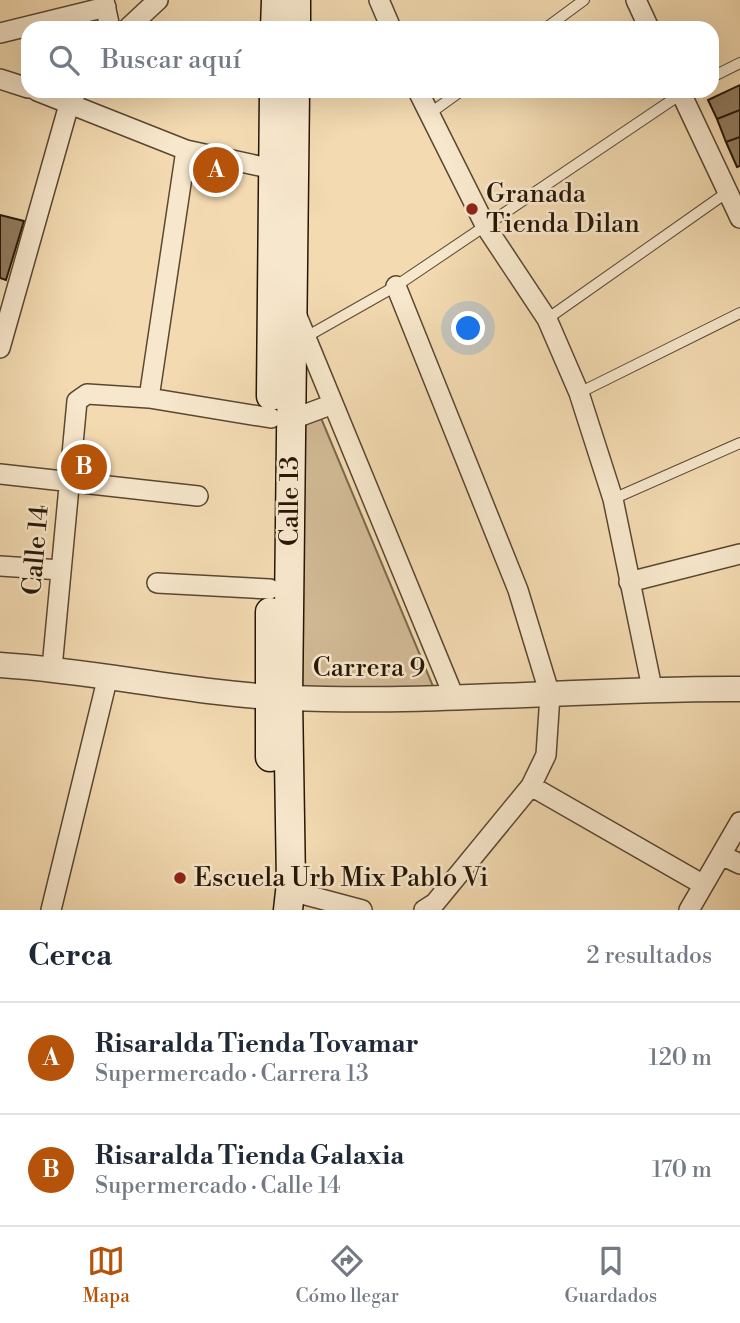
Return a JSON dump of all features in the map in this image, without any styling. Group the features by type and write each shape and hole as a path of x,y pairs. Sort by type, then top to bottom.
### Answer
{"main road":[{"path":"275,21 276,0"},
{"path":"296,0 296,21"},
{"name":"Calle 13","path":"274,98 273,169 281,419 278,697 283,904"},
{"name":"Calle 13","path":"278,697 270,589 291,300 295,98"}],"street":[{"path":"136,21 158,0"},
{"path":"379,0 388,21"},
{"path":"636,0 646,21"},
{"path":"43,21 105,4"},
{"path":"0,33 21,27"},
{"path":"0,79 21,86"},
{"path":"0,348 5,307 72,98"},
{"path":"77,98 186,150 273,169"},
{"path":"421,98 486,226 547,319 579,393 613,499 652,688"},
{"path":"685,98 740,218"},
{"path":"186,150 149,398 281,419 333,404"},
{"path":"396,286 518,590 550,695 546,755 531,786 435,903 424,910"},
{"path":"291,300 454,697"},
{"name":"Calle 14","path":"52,668 77,401 87,394 149,398"},
{"path":"0,474 198,496"},
{"path":"629,582 740,554"},
{"path":"0,566 61,570"},
{"path":"157,583 270,589"},
{"name":"Carrera 9","path":"0,665 52,668 278,697 454,697 550,695 652,688 740,689"},
{"path":"51,910 108,676"},
{"path":"531,786 702,884"},
{"path":"689,910 740,822"},
{"path":"721,855 740,864"},
{"path":"283,904 362,910"}],"lane":[{"path":"556,21 584,0"},
{"path":"719,74 740,63"},
{"path":"429,115 452,98"},
{"path":"306,337 396,286 673,98"},
{"path":"547,319 729,191"},
{"path":"579,393 740,313"},
{"path":"613,499 740,443"}],"shaded area":[{"path":"321,418 435,691 290,690 297,421"}],"building":[{"path":"740,85 740,110 717,119 708,100 719,98 719,95"},
{"path":"740,110 740,137 726,142 717,119"},
{"path":"740,137 740,166 737,167 726,142"},
{"path":"0,215 24,221 6,280 0,278"}],"place":[{"name":"Risaralda Tienda Tovamar","path":"216,170"},
{"name":"Granada Tienda Dilan","path":"472,209"},
{"name":"Risaralda Tienda Galaxia","path":"84,467"},
{"name":"Escuela Urb Mix Pablo Vi","path":"180,878"}]}
